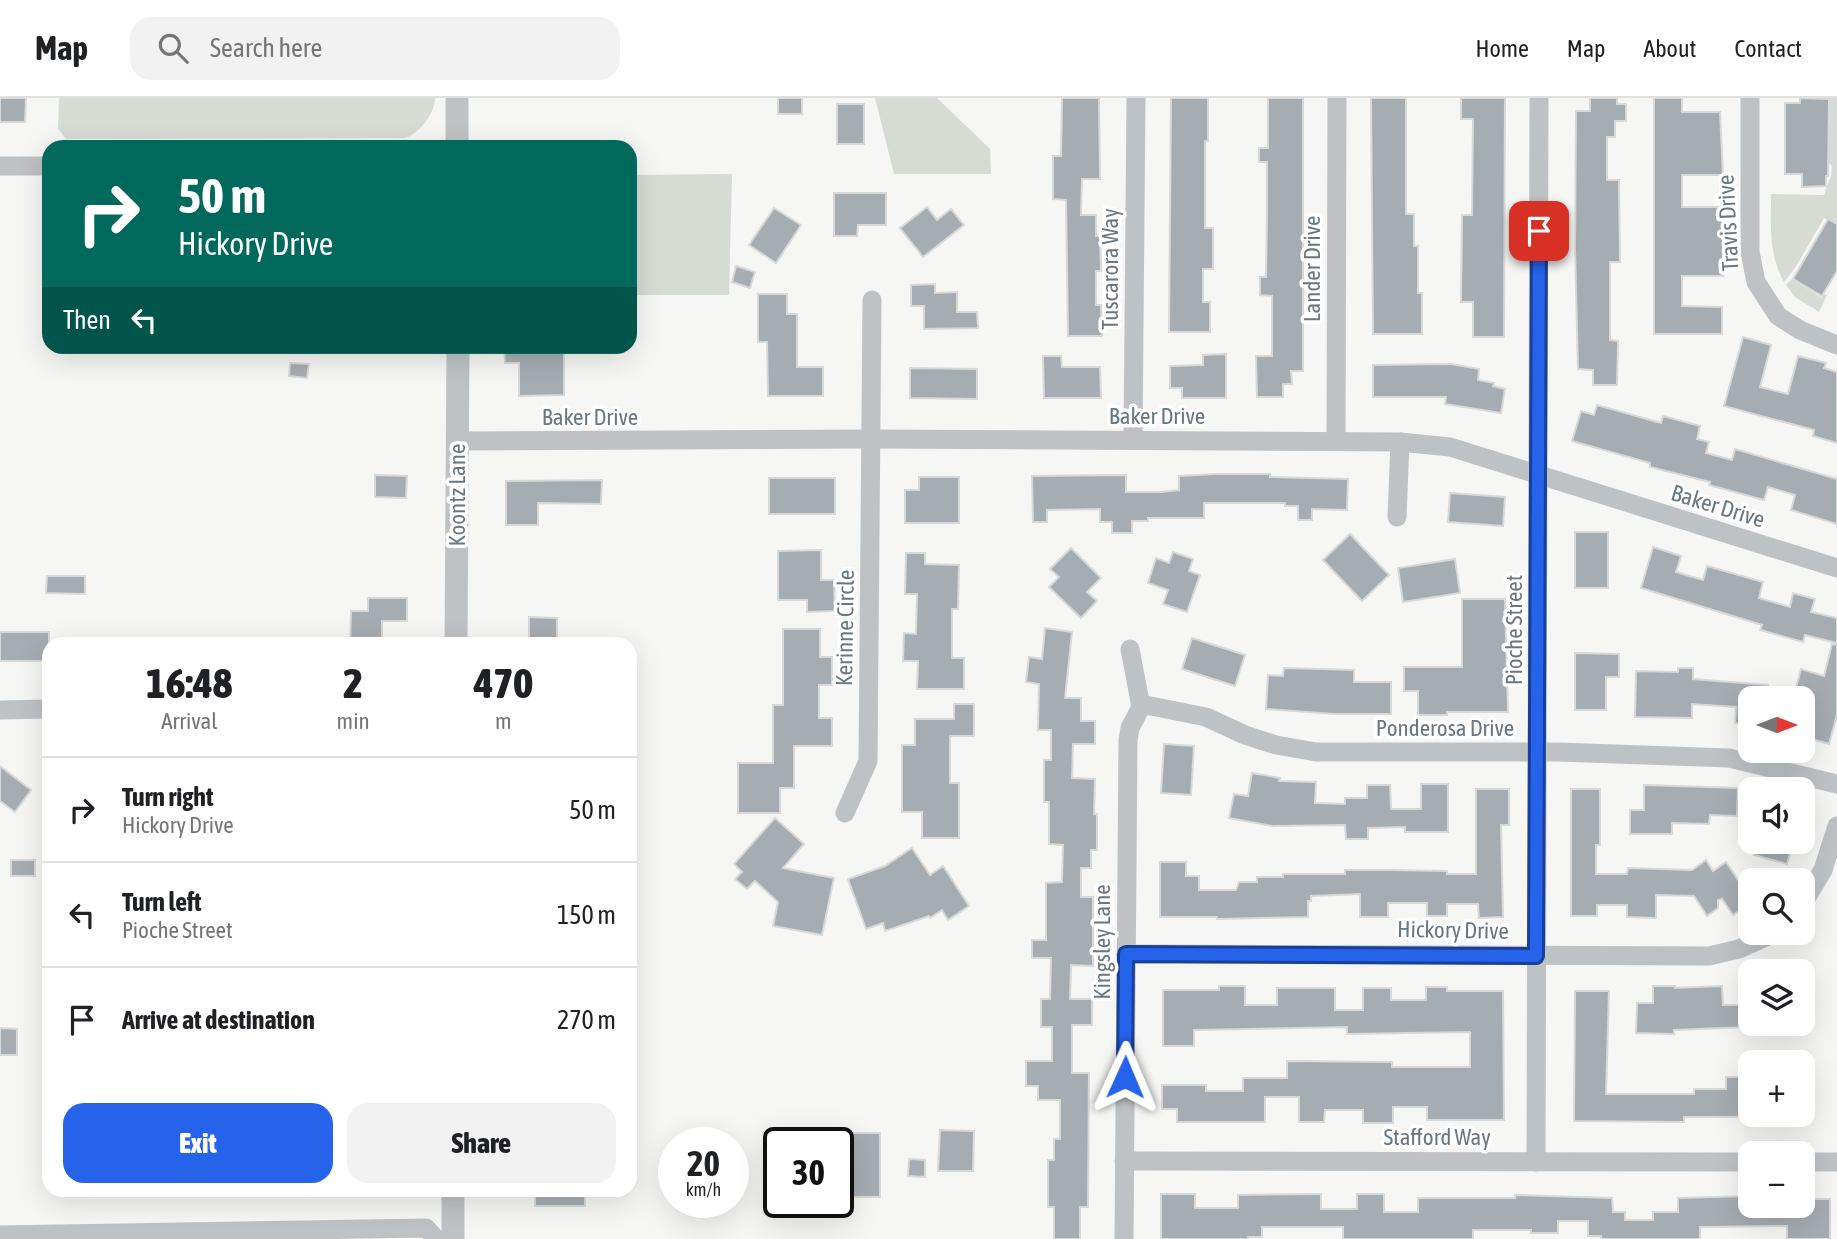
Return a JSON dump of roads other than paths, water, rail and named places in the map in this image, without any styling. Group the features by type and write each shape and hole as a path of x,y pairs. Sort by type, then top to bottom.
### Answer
{"street":[{"path":"457,98 457,140"},
{"name":"Tuscarora Way","path":"1133,440 1136,98"},
{"name":"Lander Drive","path":"1336,440 1337,98"},
{"name":"Pioche Street","path":"1536,1163 1539,98"},
{"name":"Travis Drive","path":"1750,98 1750,252 1756,282 1778,316 1800,330 1837,345"},
{"path":"0,166 42,166"},
{"name":"Kerinne Circle","path":"845,813 868,761 872,300"},
{"name":"Koontz Lane","path":"456,637 458,354"},
{"name":"Baker Drive","path":"458,442 872,439 1400,442 1450,447 1837,568"},
{"path":"1397,517 1400,442"},
{"path":"1130,649 1141,707"},
{"name":"Ponderosa Drive","path":"1141,707 1146,705 1206,717 1245,735 1276,745 1316,752 1668,754 1729,758 1837,784"},
{"name":"Kingsley Lane","path":"1124,1239 1128,740 1130,728 1141,707"},
{"path":"0,710 42,709"},
{"path":"1815,884 1824,870 1837,826"},
{"name":"Hickory Drive","path":"1126,954 1709,956 1746,945"},
{"name":"Stafford Way","path":"1124,1161 1738,1163"},
{"path":"1815,1163 1837,1162"},
{"path":"453,1197 453,1239"},
{"path":"0,1235 426,1228 436,1239"}]}
